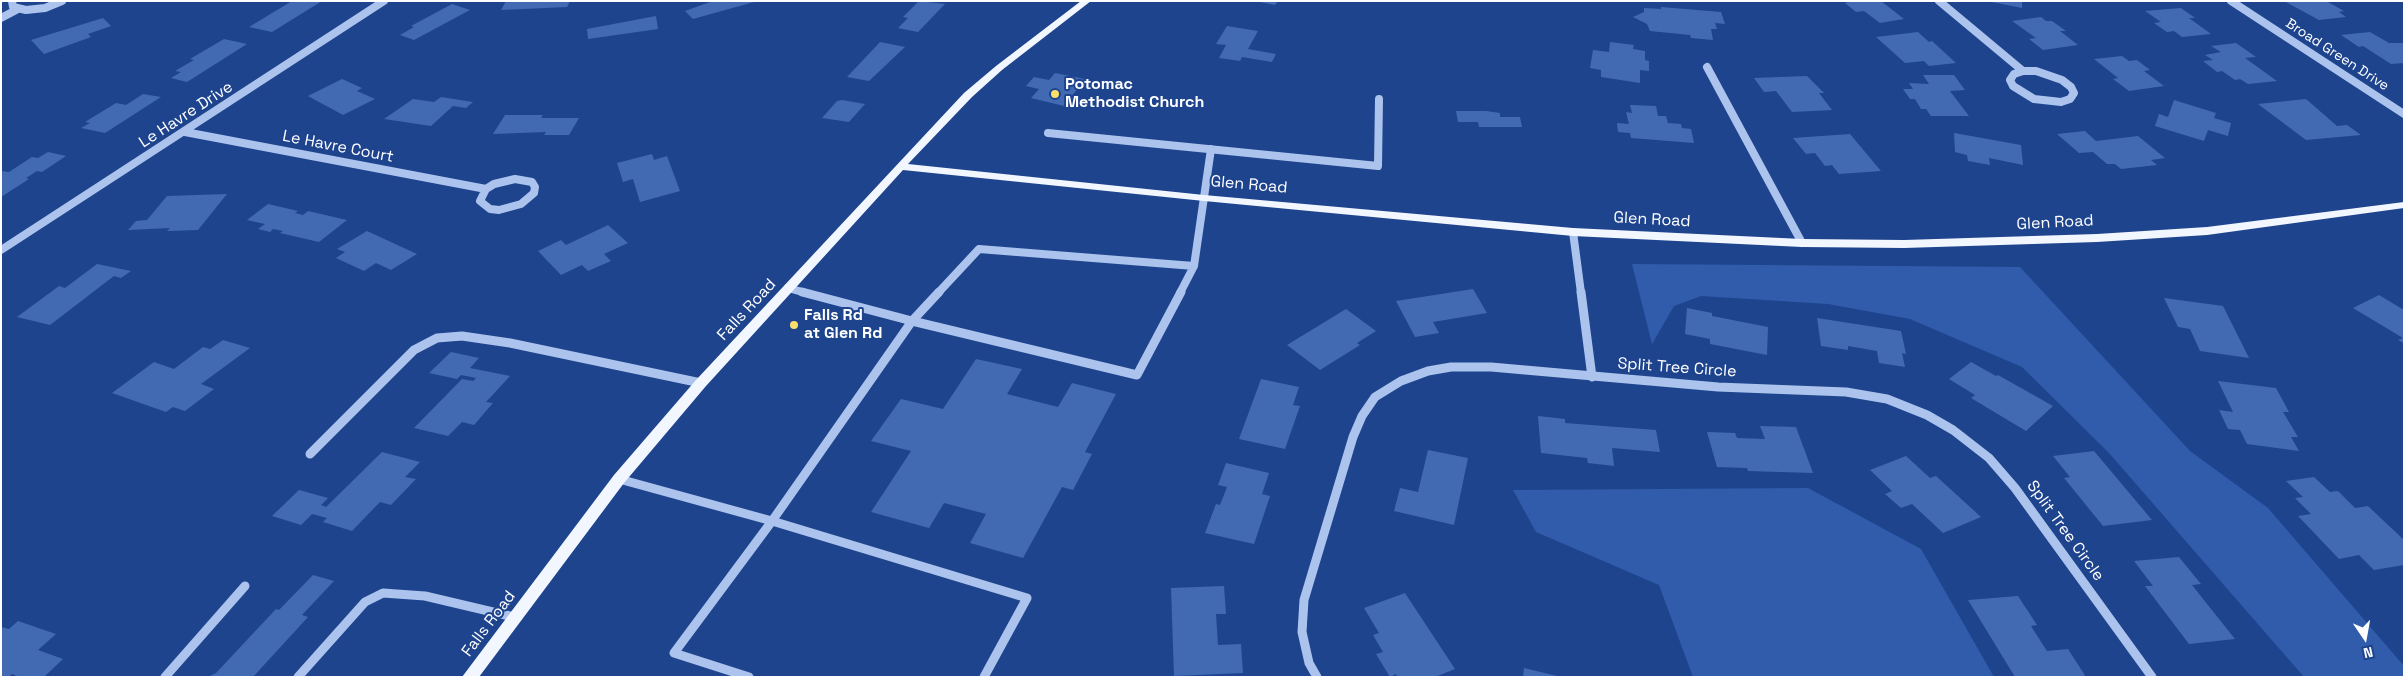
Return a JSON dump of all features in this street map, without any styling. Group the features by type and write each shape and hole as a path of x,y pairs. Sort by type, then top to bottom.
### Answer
{"main road":[{"name":"Falls Road","path":"470,677 619,478 701,383 900,166 968,95 1087,1"},
{"name":"Glen Road","path":"900,166 1204,198 1572,232 1802,243 1933,243 2106,237 2208,231 2404,205"}],"street":[{"path":"12,1 11,4 18,9"},
{"path":"1,18 18,9 45,8 62,1"},
{"name":"Le Havre Drive","path":"1,250 384,1"},
{"path":"1939,1 2023,71 2050,74 2071,87 2074,94 2070,99 2061,102 2048,102 2028,96 2013,86 2010,80 2014,74 2023,71"},
{"name":"Broad Green Drive","path":"2231,1 2404,114"},
{"path":"1707,67 1802,243"},
{"path":"1048,133 1378,166 1379,99"},
{"name":"Le Havre Court","path":"185,132 486,189"},
{"path":"788,288 912,321 1136,375 1194,266 1212,149"},
{"path":"515,179 532,182 535,187 529,199 521,204 499,210 490,209 480,201 481,195 486,189 504,180 515,179"},
{"path":"1572,232 1592,378"},
{"path":"749,677 674,653 772,521 912,321 979,249 1194,266"},
{"path":"310,454 414,350 437,338 462,336 510,343 701,383"},
{"name":"Split Tree Circle","path":"1317,677 1309,663 1302,632 1304,600 1353,437 1362,416 1375,397 1400,381 1428,371 1452,367 1490,367 1592,378 1718,387 1846,392 1887,399 1928,414 1953,430 1989,458 2015,488 2152,677"},
{"path":"619,478 772,521 1027,598 984,677"},
{"path":"165,677 245,586"},
{"path":"298,677 365,602 382,593 425,596 514,617"}],"shaded area":[{"path":"1632,264 2020,267 2190,451 2268,508 2404,666 2404,677 2304,677 2109,453 2022,367 1910,319 1828,304 1701,296 1674,306 1652,344"},
{"path":"1808,488 1921,549 1994,677 1693,677 1659,585 1536,532 1513,490"}],"building":[{"path":"292,1 322,1 272,32 249,27"},
{"path":"506,1 570,1 567,7 501,10"},
{"path":"713,1 754,2 693,19 685,11"},
{"path":"919,1 945,4 918,32 898,28 908,18 903,17"},
{"path":"1255,1 1278,1 1275,5"},
{"path":"1851,1 1881,1 1904,19 1880,23 1864,11 1856,12 1845,3"},
{"path":"2022,1 2022,8 1992,2"},
{"path":"2284,1 2328,2 2344,11 2339,12 2346,17 2319,20"},
{"path":"452,4 470,10 414,40 400,35 414,27 411,26"},
{"path":"1661,7 1721,12 1725,24 1715,23 1717,29 1711,29 1713,40 1691,38 1690,35 1650,31 1647,24 1633,17 1644,12 1644,8 1661,9"},
{"path":"2181,8 2195,18 2189,18 2211,34 2182,37 2174,31 2167,32 2154,23 2161,22 2145,11"},
{"path":"656,16 658,29 588,39 587,29"},
{"path":"2041,17 2046,21 2052,21 2066,31 2060,31 2078,45 2043,50 2029,39 2036,38 2012,21"},
{"path":"103,18 111,26 88,34 91,37 44,54 31,40"},
{"path":"1227,26 1258,31 1248,49 1276,54 1272,62 1242,57 1240,61 1219,58 1226,45 1216,44"},
{"path":"1918,32 1929,42 1932,41 1956,63 1929,66 1924,61 1905,63 1876,37"},
{"path":"2370,32 2389,43 2404,43 2404,63 2391,64 2363,46 2359,47 2341,35"},
{"path":"224,39 247,44 187,82 171,78 181,72 175,71 194,60 190,59"},
{"path":"880,42 905,47 869,81 847,77"},
{"path":"1610,42 1634,45 1633,49 1645,51 1645,60 1649,61 1649,71 1640,70 1640,83 1601,77 1601,70 1590,68 1593,50 1609,52"},
{"path":"2236,43 2256,57 2245,58 2277,81 2248,84 2240,79 2235,80 2222,71 2217,72 2203,61 2213,60 2205,55 2221,52 2211,46"},
{"path":"2122,56 2129,61 2137,60 2150,70 2144,71 2164,86 2129,91 2113,79 2118,78 2094,59"},
{"name":"Potomac Methodist Church","path":"1055,73 1085,79 1064,106 1031,98 1039,89 1026,86 1034,77 1049,80"},
{"path":"1923,75 1954,75 1965,90 1950,91 1969,116 1931,116 1926,109 1921,109 1915,99 1910,99 1903,89 1913,89 1909,83 1929,84"},
{"path":"1807,76 1824,93 1819,93 1832,110 1792,112 1776,91 1764,92 1754,78"},
{"path":"342,79 362,88 357,91 375,99 343,115 308,96"},
{"path":"143,94 161,97 105,133 81,128 90,123 85,122 116,103 126,105"},
{"path":"441,97 473,102 466,108 453,106 431,126 384,119 413,99 434,102"},
{"path":"2306,99 2337,126 2347,125 2361,135 2306,140 2258,104"},
{"path":"842,100 865,104 849,122 822,118 837,101"},
{"path":"2174,100 2216,113 2214,118 2231,123 2228,136 2208,130 2204,141 2155,126 2159,114 2168,117"},
{"path":"1630,105 1656,106 1658,116 1666,116 1668,123 1681,124 1682,128 1691,129 1694,143 1631,138 1630,133 1618,132 1617,123 1629,124 1626,112 1632,113"},
{"path":"1456,111 1486,111 1500,113 1500,117 1520,117 1522,127 1479,127 1478,122 1458,122"},
{"path":"505,115 543,115 541,118 579,118 569,135 544,135 546,132 493,134"},
{"path":"2085,131 2096,141 2138,136 2165,158 2151,160 2157,165 2121,169 2115,164 2107,164 2093,152 2079,153 2057,134"},
{"path":"1954,133 2021,145 2023,165 1989,158 1990,165 1968,161 1967,155 1955,152"},
{"path":"1850,134 1881,171 1839,174 1832,165 1825,166 1815,153 1806,154 1793,138"},
{"path":"48,152 66,156 42,172 37,171 26,178 29,179 1,197 1,171 9,172 32,157 38,158"},
{"path":"652,154 654,160 667,156 680,191 640,202 633,179 623,182 617,163"},
{"path":"227,194 198,230 167,231 170,228 128,230 136,221 147,220 167,196"},
{"path":"268,204 298,211 295,213 303,215 308,211 347,220 319,242 280,233 283,231 273,229 270,232 258,229 265,224 247,220"},
{"path":"608,225 628,243 604,254 611,261 588,271 582,265 561,275 538,251 561,240 566,245"},
{"path":"367,231 417,254 391,270 376,263 364,271 336,258 345,252 337,249"},
{"path":"97,264 131,271 121,278 114,276 50,325 17,317 59,286 65,288"},
{"path":"1473,289 1487,313 1433,322 1439,333 1415,337 1396,301"},
{"path":"2379,295 2404,310 2404,343 2398,340 2403,338 2353,308"},
{"path":"2164,298 2223,306 2249,358 2200,351 2190,329 2178,327"},
{"path":"1687,308 1712,313 1712,316 1768,327 1767,355 1710,344 1710,339 1685,334"},
{"path":"1346,309 1376,331 1357,343 1360,345 1320,370 1287,345"},
{"path":"1817,318 1901,331 1906,354 1902,353 1905,367 1879,363 1877,351 1848,346 1848,350 1821,346"},
{"path":"223,340 250,348 201,384 214,389 185,411 173,407 166,412 112,393 154,362 174,369 203,347 210,349"},
{"path":"451,352 479,358 470,368 510,376 486,402 493,403 474,425 462,422 448,436 414,428 462,379 473,381 476,378 461,375 457,379 429,373"},
{"path":"976,359 1022,369 1007,394 1058,407 1072,383 1116,394 1085,452 1092,454 1073,490 1062,487 1023,558 970,543 986,514 944,503 929,528 871,512 911,451 871,441 901,399 943,409"},
{"path":"1971,362 2053,406 2026,431 1971,398 1975,395 1949,379"},
{"path":"1261,379 1299,387 1293,405 1300,406 1285,449 1239,439"},
{"path":"2218,381 2276,388 2289,412 2283,412 2298,437 2291,437 2299,451 2247,444 2240,430 2228,429 2219,410 2233,412"},
{"path":"1538,416 1565,419 1565,423 1656,430 1660,452 1612,448 1614,466 1588,463 1587,458 1541,453"},
{"path":"1760,426 1796,427 1813,473 1748,471 1747,468 1717,467 1707,432 1735,433 1737,438 1765,439"},
{"path":"1428,450 1468,458 1454,525 1394,511 1400,488 1418,492"},
{"path":"2094,451 2152,520 2103,526 2064,478 2070,477 2053,456"},
{"path":"382,452 420,462 405,477 416,479 391,505 380,502 352,531 323,522 327,518 312,514 301,525 272,516 299,490 328,498 321,505 326,507"},
{"path":"1906,456 1930,478 1936,476 1981,517 1943,533 1912,504 1901,508 1885,494 1892,491 1870,470"},
{"path":"1226,463 1269,473 1262,494 1270,496 1254,544 1205,533 1216,504 1220,505 1227,487 1218,485"},
{"path":"2314,477 2330,492 2338,491 2355,508 2368,506 2404,540 2404,565 2374,570 2359,555 2339,559 2298,516 2311,514 2295,498 2303,497 2286,481"},
{"path":"2179,557 2201,584 2192,585 2235,639 2189,644 2145,586 2153,586 2134,561"},
{"path":"313,575 334,581 302,615 308,617 253,677 208,677 216,673 276,609 279,610"},
{"path":"1224,586 1226,614 1216,614 1218,645 1241,644 1243,673 1174,676 1171,588"},
{"path":"1405,593 1455,669 1435,677 1397,677 1396,674 1390,677 1376,654 1383,652 1373,635 1379,633 1364,608"},
{"path":"2018,596 2037,625 2031,626 2047,651 2068,649 2086,677 2015,677 1968,600"},
{"path":"18,621 56,634 38,650 63,659 44,677 19,677 12,674 9,677 1,677 1,627 9,629"},
{"path":"1524,668 1557,676 1557,677 1523,677"}],"place":[{"name":"Potomac Methodist Church","path":"1055,94"},
{"name":"Falls Rd at Glen Rd","path":"794,325"}]}
